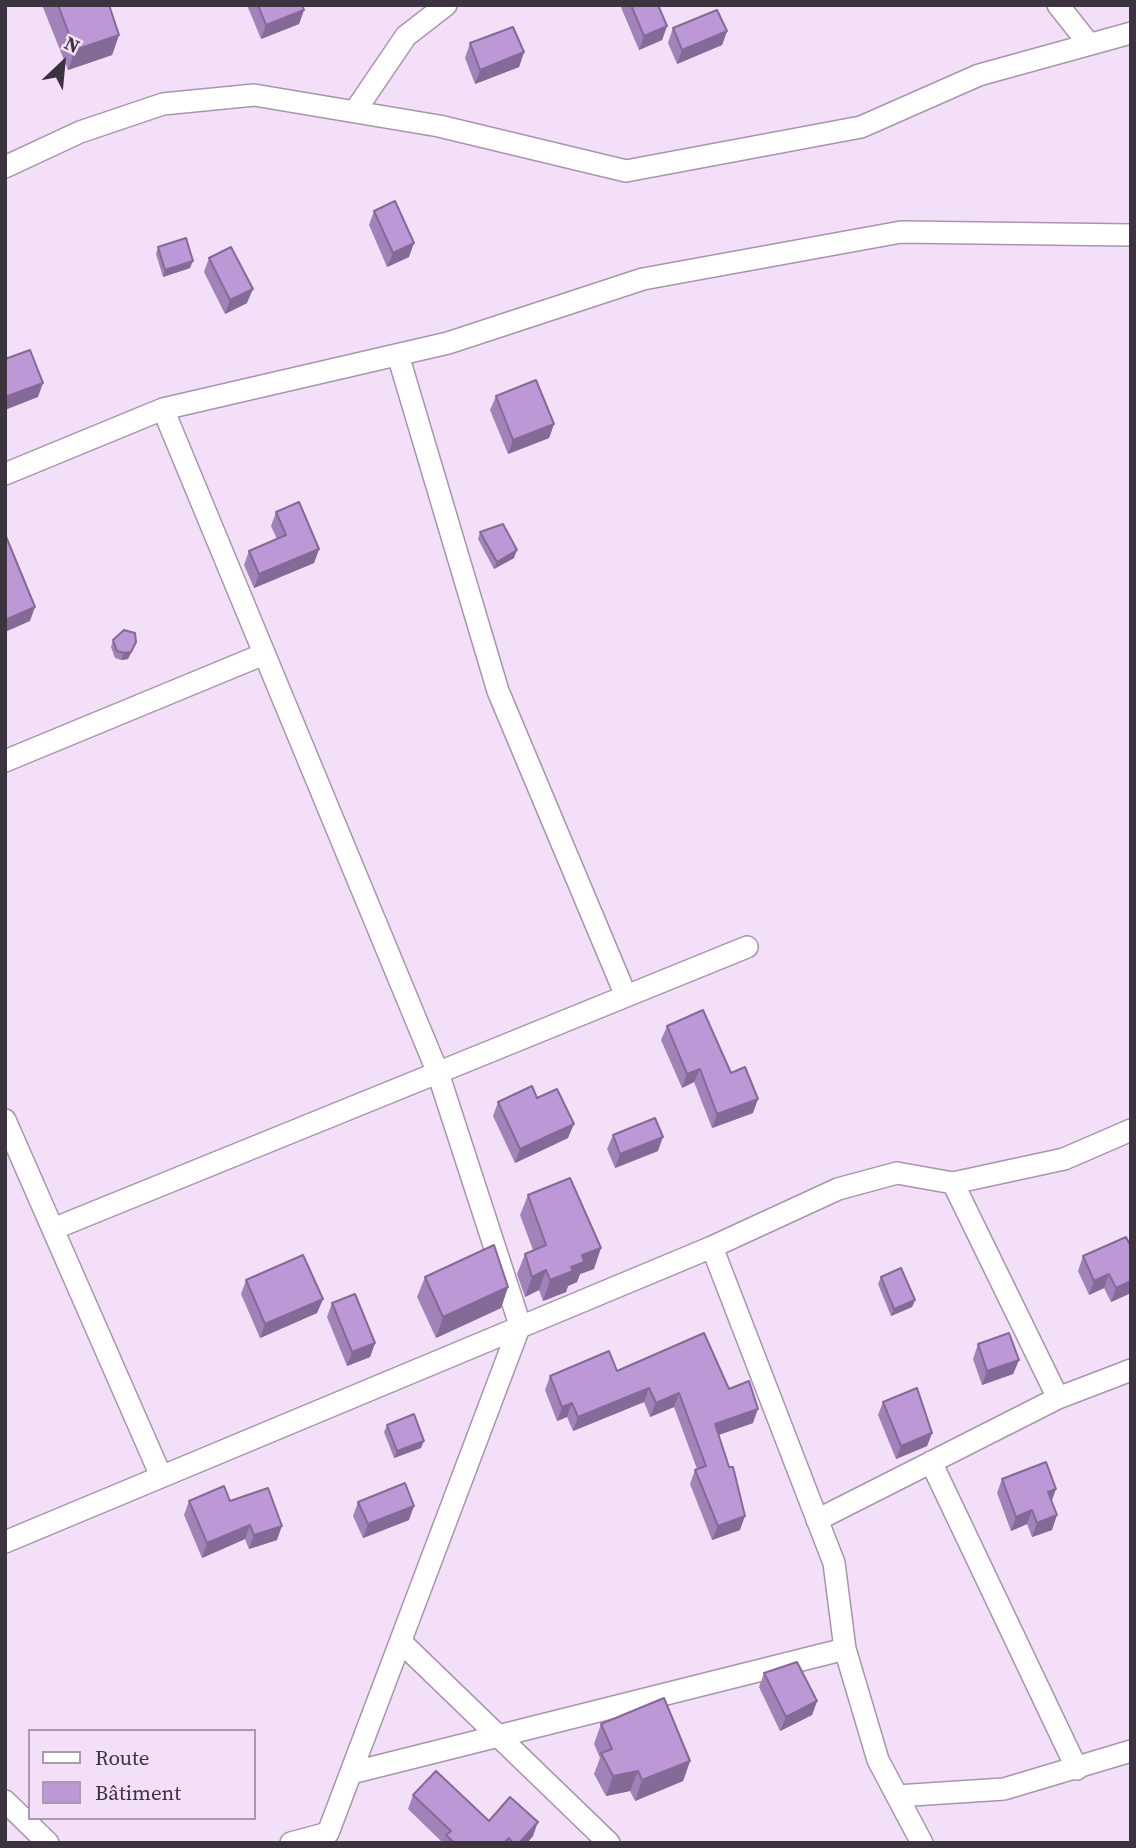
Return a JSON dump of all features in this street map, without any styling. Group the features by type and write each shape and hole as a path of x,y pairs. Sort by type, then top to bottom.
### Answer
{"street":[{"path":"355,111 406,36 446,5"},
{"path":"1058,5 1090,44"},
{"path":"5,167 80,132 163,104 254,94 439,126 626,171 861,127 979,75 1131,33"},
{"path":"5,474 163,409 448,343 643,279 901,232 1131,235"},
{"path":"398,355 498,691 626,996"},
{"path":"163,409 438,1073 520,1325 351,1773 333,1838 291,1843"},
{"path":"5,761 264,654"},
{"path":"53,1229 747,947"},
{"path":"5,1120 161,1476"},
{"path":"5,1542 712,1247 838,1189 897,1172 953,1182 1063,1159 1131,1130"},
{"path":"953,1182 1058,1398"},
{"path":"712,1247 834,1563 845,1648 878,1760 922,1843"},
{"path":"817,1520 1058,1398 1131,1370"},
{"path":"931,1462 1077,1769"},
{"path":"401,1642 609,1843"},
{"path":"351,1773 845,1648"},
{"path":"897,1796 1004,1789 1131,1751"},
{"path":"5,1801 48,1843"}],"building":[{"path":"58,5 109,5 119,35 75,50"},
{"path":"258,5 302,5 304,10 266,25"},
{"path":"631,5 658,5 667,26 644,36"},
{"path":"717,10 727,31 682,50 673,28"},
{"path":"513,27 524,52 480,70 470,43"},
{"path":"395,201 414,243 393,253 374,211"},
{"path":"186,238 193,261 165,270 158,247"},
{"path":"231,247 253,289 230,300 209,258"},
{"path":"30,350 43,383 5,397 5,359"},
{"path":"536,380 554,424 513,440 496,396"},
{"path":"299,502 319,549 259,574 249,551 286,535 276,512"},
{"path":"503,524 517,550 497,562 480,532"},
{"path":"5,534 35,607 5,620"},
{"path":"124,630 135,633 136,642 131,652 117,651 113,640"},
{"path":"703,1010 731,1073 745,1067 758,1099 717,1114 700,1069 687,1074 667,1026"},
{"path":"532,1086 537,1098 557,1089 574,1124 520,1149 498,1102"},
{"path":"655,1118 663,1137 620,1154 613,1135"},
{"path":"570,1178 601,1248 582,1255 584,1262 571,1267 573,1271 550,1280 546,1270 532,1277 525,1254 546,1245 528,1195"},
{"path":"1126,1237 1131,1247 1131,1281 1116,1288 1109,1274 1094,1281 1083,1256"},
{"path":"494,1245 508,1287 443,1317 425,1277"},
{"path":"303,1255 323,1299 265,1324 246,1280"},
{"path":"901,1268 915,1300 894,1309 881,1277"},
{"path":"355,1294 375,1343 352,1352 332,1303"},
{"path":"704,1333 729,1389 749,1381 758,1409 715,1424 729,1467 733,1467 745,1516 718,1526 695,1470 706,1466 679,1393 656,1403 649,1388 578,1417 572,1403 562,1407 550,1376 609,1351 617,1371"},
{"path":"1009,1333 1019,1360 987,1371 978,1344"},
{"path":"917,1388 932,1433 901,1446 883,1402"},
{"path":"414,1414 424,1441 397,1451 387,1425"},
{"path":"1046,1462 1056,1489 1048,1492 1057,1515 1037,1523 1032,1510 1016,1517 1002,1479"},
{"path":"405,1483 414,1506 368,1524 358,1502"},
{"path":"224,1486 230,1501 268,1488 282,1526 254,1535 250,1525 207,1543 189,1501"},
{"path":"797,1662 817,1701 786,1717 764,1673"},
{"path":"664,1698 690,1761 642,1780 638,1771 613,1776 601,1753 612,1749 601,1724"},
{"path":"436,1771 489,1821 510,1797 538,1822 519,1843 513,1843 509,1838 504,1843 454,1843 446,1835 451,1831 413,1795"}]}
